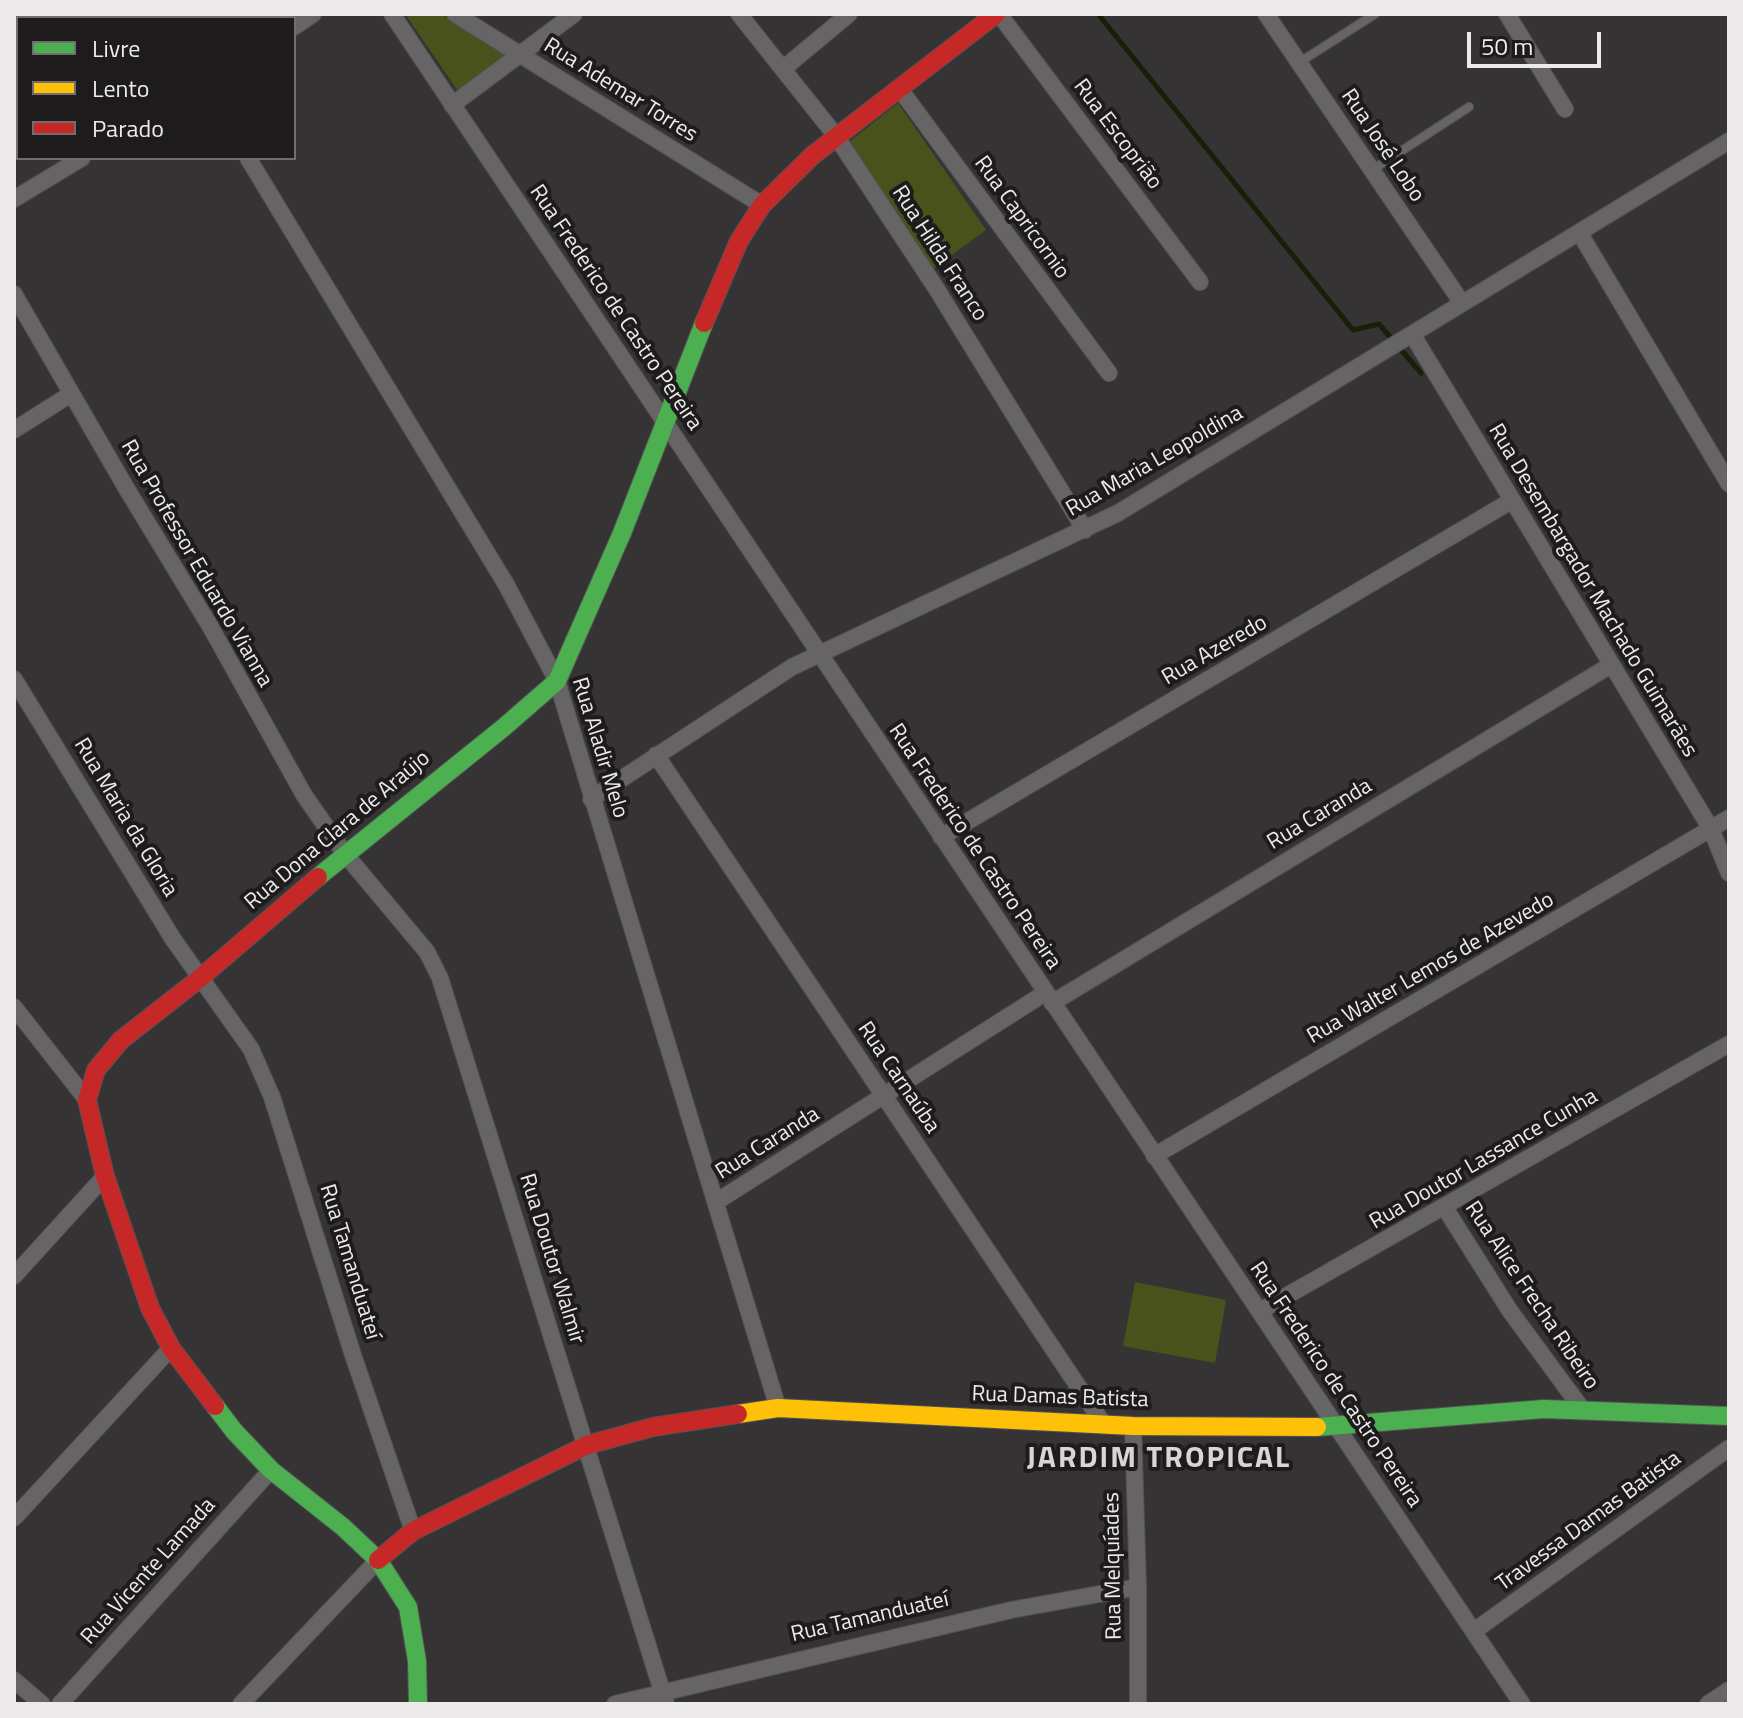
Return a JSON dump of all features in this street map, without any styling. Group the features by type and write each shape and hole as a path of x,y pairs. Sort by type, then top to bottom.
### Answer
{"main road":[{"name":"Rua Dona Clara de Araújo","path":"87,1100 96,1070 121,1040 199,979 345,854 557,681 622,533 721,280 739,241 762,205 836,136 998,14"},
{"path":"87,1100 105,1176 124,1237 145,1294 171,1348 234,1431 271,1470 343,1527 378,1560 408,1607 417,1661 418,1704"},
{"name":"Rua Damas Batista","path":"413,1531 587,1445 653,1427 778,1408 1133,1426 1335,1427 1544,1409 1727,1420"},
{"path":"378,1560 413,1531"}],"street":[{"path":"296,26 313,14"},
{"name":"Rua Frederico de Castro Pereira","path":"392,14 1522,1704"},
{"name":"Rua Ademar Torres","path":"455,14 762,205"},
{"path":"452,105 574,14"},
{"name":"Rua Hilda Franco","path":"739,14 836,136 936,288 1085,530"},
{"path":"784,68 849,14"},
{"name":"Rua Escoprião","path":"998,14 1200,282"},
{"name":"Rua José Lobo","path":"1266,14 1462,303"},
{"path":"1507,14 1565,109"},
{"name":"Rua Capricornio","path":"899,88 1109,373"},
{"name":"Rua Maria Leopoldina","path":"591,799 792,667 1085,530 1729,141"},
{"path":"14,199 79,160"},
{"name":"Rua Aladir Melo","path":"249,160 507,586 557,681 778,1408"},
{"path":"1579,232 1729,484"},
{"name":"Rua Professor Eduardo Vianna","path":"14,294 210,626 304,795 345,854"},
{"name":"Rua Desembargador Machado Guimarães","path":"1409,336 1711,829 1729,873"},
{"path":"14,430 71,394"},
{"name":"Rua Azeredo","path":"941,837 1511,501"},
{"name":"Rua Caranda","path":"716,1202 884,1096 1611,665"},
{"name":"Rua Maria da Gloria","path":"14,679 199,979"},
{"name":"Rua Carnaúba","path":"656,755 1104,1425"},
{"name":"Rua Walter Lemos de Azevedo","path":"1154,1156 1729,818"},
{"name":"Rua Doutor Walmir","path":"345,854 415,936 440,978 664,1698"},
{"name":"Rua Tamanduateí","path":"199,979 251,1049 272,1097 353,1355 413,1531"},
{"path":"14,1007 87,1100"},
{"name":"Rua Doutor Lassance Cunha","path":"1260,1311 1729,1044"},
{"path":"14,1276 105,1176"},
{"name":"Rua Alice Frecha Ribeiro","path":"1445,1208 1510,1311 1582,1409"},
{"path":"14,1518 171,1348"},
{"name":"Rua Melquíades","path":"1133,1426 1138,1704"},
{"name":"Travessa Damas Batista","path":"1474,1631 1729,1448"},
{"name":"Rua Vicente Lamada","path":"60,1704 271,1470"},
{"path":"241,1704 378,1560"},
{"name":"Rua Tamanduateí","path":"615,1704 664,1698 996,1613 1138,1587"},
{"path":"14,1680 42,1704"},
{"path":"1708,1704 1729,1690"}],"lane":[{"path":"1299,63 1375,14"},
{"path":"1372,170 1469,107"}],"green space":[{"path":"405,14 441,14 507,55 458,91"},
{"path":"898,103 986,230 931,270 850,141"},
{"path":"1135,1282 1226,1300 1215,1363 1123,1346"}],"waterway":[{"path":"1098,14 1353,330 1379,324 1421,373"}],"traffic: fast":[{"path":"318,877 557,681 622,533 704,323"},
{"path":"215,1406 271,1470 343,1527 378,1560 408,1607 417,1661 418,1704"},
{"path":"1317,1427 1544,1409 1729,1416"}],"traffic: slow":[{"path":"738,1414 778,1408 1133,1426 1317,1427"}],"traffic: jam":[{"path":"704,323 739,241 762,205 813,155 996,14"},
{"path":"215,1406 171,1348 150,1308 105,1176 87,1100 96,1070 121,1040 199,979 318,877"},
{"path":"378,1560 413,1531 587,1445 653,1427 738,1414"}],"district":[{"name":"JARDIM TROPICAL","path":"1159,1460"}]}
